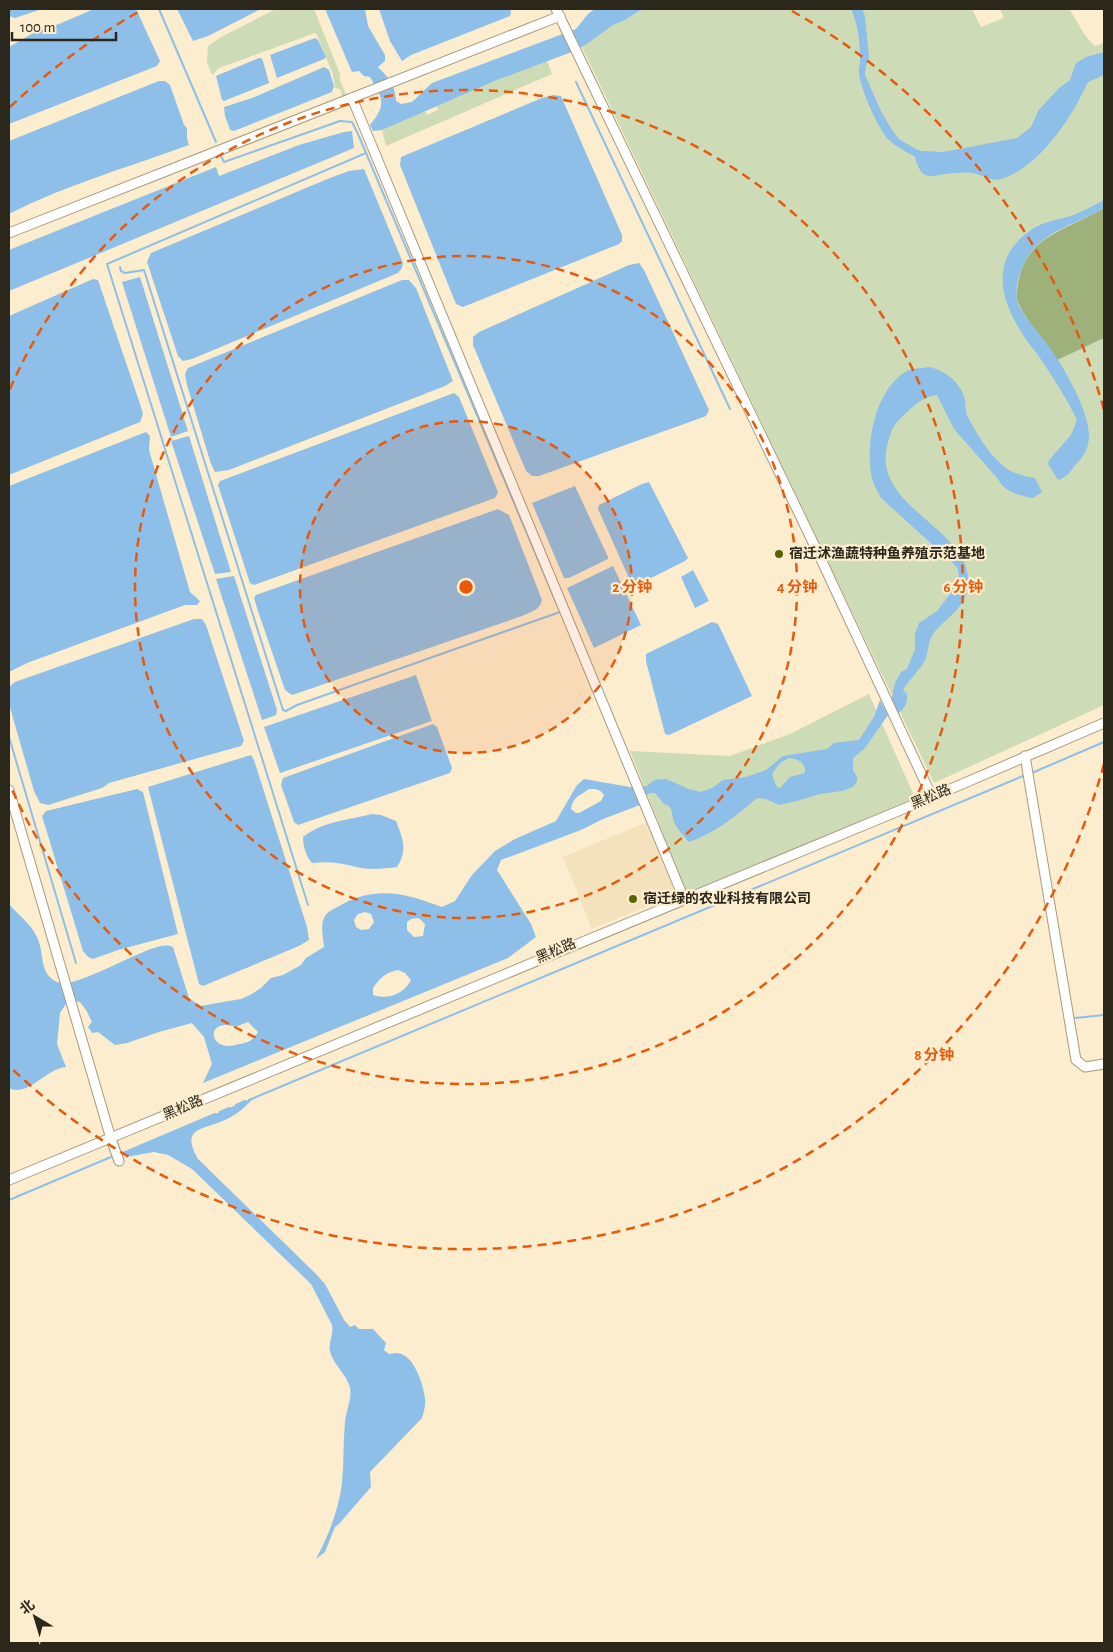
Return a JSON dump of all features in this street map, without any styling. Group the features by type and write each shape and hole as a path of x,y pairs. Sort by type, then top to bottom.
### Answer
{"street":[{"path":"9,232 403,78 558,13 819,554 932,797"},
{"path":"352,98 684,898"},
{"name":"黑松路","path":"9,1180 112,1142 684,898 932,797 1104,723"},
{"path":"1025,756 1076,1060 1086,1067 1104,1064"},
{"path":"9,790 112,1142 120,1161"}],"shaded area":[{"path":"647,822 676,894 592,929 563,857"}],"green space":[{"path":"276,9 314,9 340,74 340,80 347,97 342,97 340,89 335,88 333,75 315,33 219,68 212,75 207,62 208,46 221,37"},
{"path":"651,9 972,9 981,27 1004,18 1000,9 1069,9 1084,34 1095,46 1104,43 1104,208 1063,227 1048,237 1057,359 1104,338 1104,705 934,783 582,47 613,25 639,11"},
{"path":"547,61 552,74 386,146 382,130 425,111 427,115 438,110 437,106"},
{"path":"1104,208 1104,338 1057,360 1026,317 1017,300 1019,279 1024,264 1031,252 1041,242"},
{"path":"869,694 915,798 689,893 685,889 630,751 730,756 790,734"}],"water":[{"path":"9,9 42,9 15,18 9,16"},
{"path":"94,9 136,9 160,61 157,66 9,124 9,47 37,31"},
{"path":"177,9 261,9 208,36 193,41"},
{"path":"325,9 365,9 368,26 385,55 385,61 378,67 391,82 396,101 401,104 412,102 432,83 576,29 588,14 595,9 651,9 639,11 613,25 584,46 569,53 497,80 382,130 373,131 370,125 379,112 381,106 380,96 370,77 364,76 359,71 352,72"},
{"path":"379,9 510,9 511,12 510,16 411,55 402,61 390,41"},
{"path":"851,9 862,9 865,16 869,57 865,75 882,113 899,139 921,151 943,152 1017,138 1031,127 1038,111 1059,88 1070,80 1076,63 1086,57 1104,52 1104,75 1088,82 1064,125 1053,139 1029,164 1015,173 997,180 969,173 929,176 921,171 915,157 889,140 880,128 871,109 860,80 859,39"},
{"path":"315,38 318,40 326,57 277,78 270,55"},
{"path":"259,58 263,61 269,83 224,101 222,100 216,76"},
{"path":"324,67 329,70 334,86 332,92 234,131 230,130 224,107 252,98"},
{"path":"159,81 165,81 170,85 184,125 187,128 189,145 75,185 9,214 9,141"},
{"path":"553,95 561,96 622,235 622,241 619,244 463,307 456,304 400,165 401,157"},
{"path":"352,131 354,148 9,291 9,250 216,167 219,176 299,145"},
{"path":"364,169 403,263 398,273 192,359 183,361 178,356 147,262 151,253 330,178 349,171"},
{"path":"1104,200 1104,208 1053,233 1035,247 1025,261 1017,283 1016,295 1019,305 1067,375 1080,401 1088,425 1089,440 1084,454 1069,473 1058,480 1048,464 1049,460 1071,435 1077,420 1059,387 1024,337 1007,303 1003,277 1005,264 1010,252 1018,241 1031,230 1046,223 1068,217"},
{"path":"639,263 644,270 709,410 706,416 539,476 532,476 526,471 473,345 473,337 479,332 629,265"},
{"path":"140,277 188,431 171,437 122,282"},
{"path":"93,279 98,280 140,404 143,414 140,422 9,475 9,316"},
{"path":"402,280 409,280 416,288 453,381 445,386 229,470 215,472 187,385 185,374 188,368"},
{"path":"930,367 952,378 960,388 965,400 967,415 980,439 992,455 1013,472 1035,478 1042,492 1033,498 1017,494 1004,487 954,429 937,395 926,398 917,404 895,425 887,446 886,467 893,485 906,501 952,544 963,560 968,578 968,588 962,603 931,637 924,662 903,690 907,694 906,703 896,715 889,700 892,697 895,683 901,672 907,669 915,649 915,634 919,623 937,611 951,593 959,575 957,567 881,498 872,476 870,446 872,431 881,402 896,379 907,371"},
{"path":"454,393 459,397 498,492 495,498 254,585 250,583 218,485 220,481"},
{"path":"146,432 150,436 149,450 190,592 200,601 197,605 185,605 27,663 9,672 9,486"},
{"path":"189,436 231,572 215,574 171,441"},
{"path":"649,482 688,558 635,586 629,578 598,509 599,505"},
{"path":"575,486 608,559 569,578 564,578 532,503"},
{"path":"498,509 509,515 542,600 537,608 522,616 292,695 285,690 257,608 254,598 256,595"},
{"path":"613,566 641,625 594,648 567,588"},
{"path":"693,570 709,601 695,608 681,577"},
{"path":"234,576 277,710 276,715 262,720 216,579"},
{"path":"194,619 202,619 206,625 244,741 241,746 109,783 102,788 48,805 40,803 34,791 9,704 9,687 15,682"},
{"path":"712,622 718,624 752,696 669,735 665,734 646,661 646,654"},
{"path":"416,675 432,721 280,773 264,727"},
{"path":"880,700 888,715 865,748 853,758 853,770 857,781 853,787 779,805 766,799 757,798 716,829 689,842 675,825 669,806 664,804 655,793 650,793 641,799 640,805 603,819 581,830 501,860 497,870 531,924 536,937 508,958 203,1083 212,1064 204,1037 192,1023 115,1045 98,1032 92,1033 88,1027 92,1022 86,1010 80,1002 74,1001 66,1004 60,1013 57,1044 66,1067 51,1072 23,1089 9,1088 9,904 34,931 39,942 45,971 57,982 69,983 80,980 145,951 168,946 173,947 189,998 200,1006 241,999 261,988 271,978 283,975 301,965 306,958 324,947 323,919 332,910 354,899 379,893 404,895 442,907 455,901 472,875 495,851 515,839 556,821 577,785 584,779 630,787 647,786 654,780 666,779 701,792 712,788 723,780 746,777 766,770 783,756 827,749 834,743 859,740 874,717","holes":["789,758 796,759 803,764 805,773 790,777 780,788 776,786 772,774 780,763","589,789 599,790 604,795 601,801 579,813 571,809 575,799","365,912 371,914 374,922 369,929 361,930 356,927 354,920 358,914","411,919 420,919 425,924 423,936 414,937 407,930 407,922","398,970 405,973 411,980 404,989 395,995 384,997 373,995 373,988 390,972","248,1022 258,1032 248,1042 227,1046 220,1044 214,1036 216,1028 227,1025 235,1027"]},
{"path":"433,724 437,727 452,768 450,773 298,825 294,822 281,785 283,778"},
{"path":"251,755 307,927 309,940 299,946 203,986 199,984 148,787"},
{"path":"137,789 143,792 178,934 118,950 93,959 88,957 83,951 42,816 46,811"},
{"path":"372,814 381,815 396,821 403,844 402,855 397,867 366,869 334,863 312,863 308,858 303,837 328,824"},
{"path":"255,1097 231,1117 203,1128 193,1135 191,1140 198,1159 317,1275 325,1284 344,1320 350,1327 355,1325 359,1329 373,1329 386,1343 384,1350 389,1354 397,1353 408,1358 420,1378 425,1398 422,1418 370,1472 371,1487 335,1527 325,1552 316,1559 325,1542 341,1493 345,1422 350,1396 348,1383 330,1351 332,1325 311,1284 192,1169 168,1155 154,1152 126,1157 123,1153"}],"waterway":[{"path":"159,9 216,142"},
{"path":"576,82 730,409"},
{"path":"220,154 224,162 340,121 352,122 556,602"},
{"path":"308,905 107,264 366,153"},
{"path":"120,267 121,271 125,273 144,270 283,710 286,711 297,705 560,612"},
{"path":"9,737 76,963"},
{"path":"1034,772 1104,742"},
{"path":"249,1100 1023,776"},
{"path":"1075,1018 1104,1015"},
{"path":"236,1105 245,1101"},
{"path":"220,1112 229,1108"},
{"path":"123,1153 215,1114"},
{"path":"9,1200 111,1157"}],"place":[{"name":"宿迁沭渔蔬特种鱼养殖示范基地","path":"779,554"},
{"name":"宿迁绿的农业科技有限公司","path":"633,899"}]}
